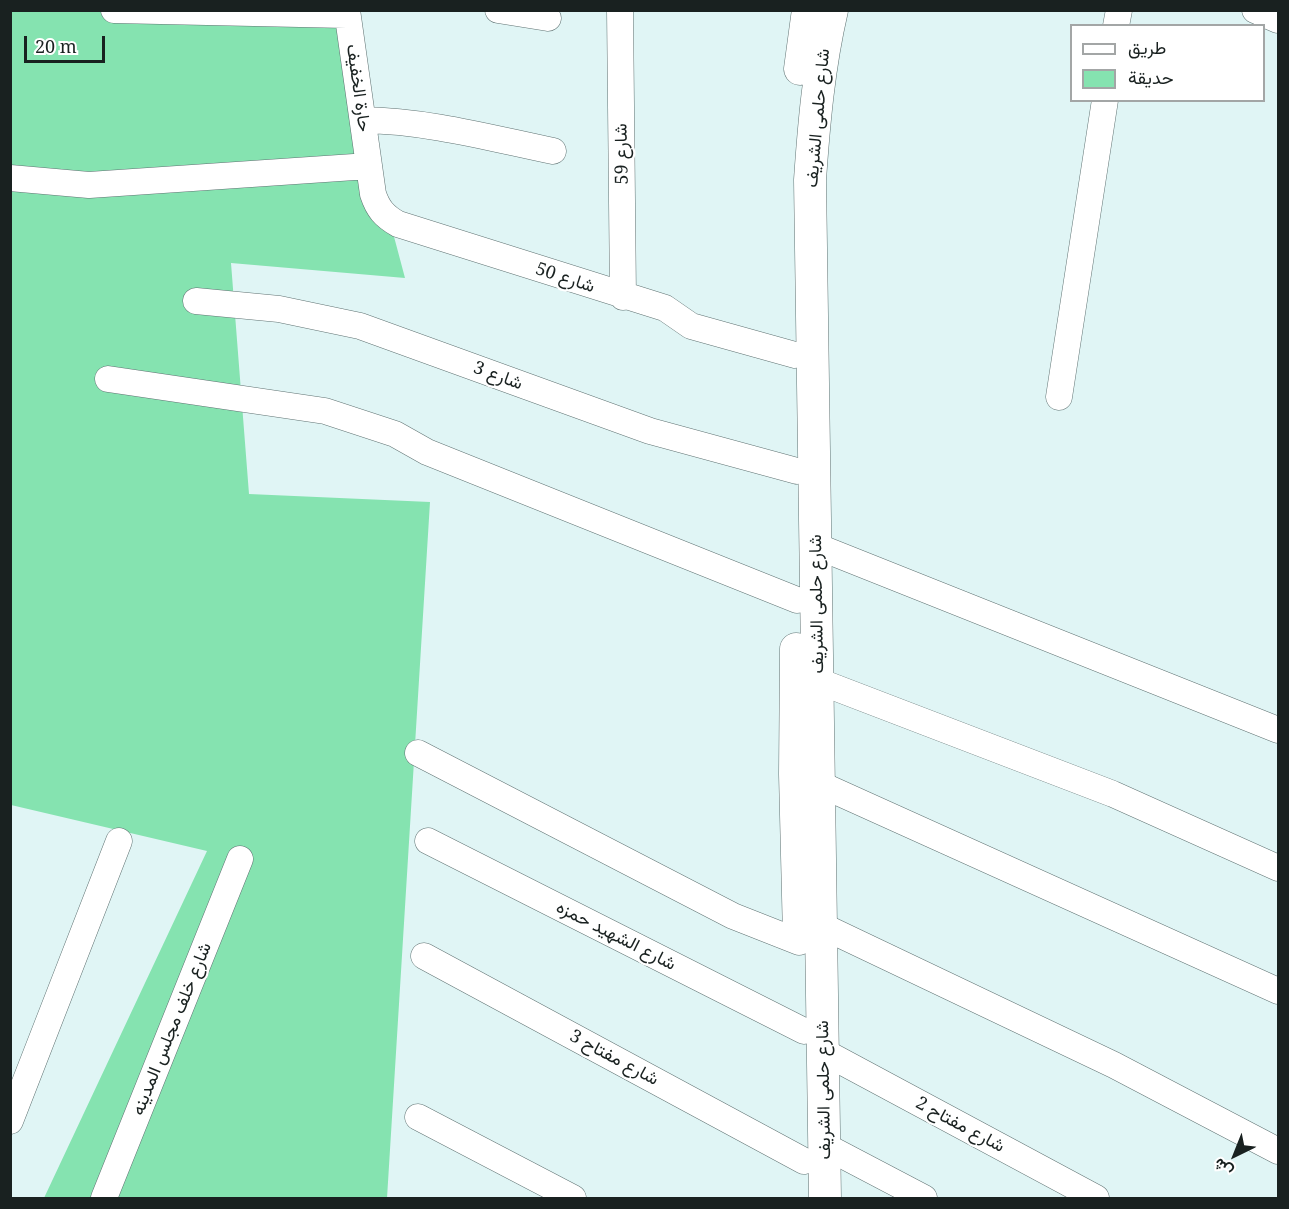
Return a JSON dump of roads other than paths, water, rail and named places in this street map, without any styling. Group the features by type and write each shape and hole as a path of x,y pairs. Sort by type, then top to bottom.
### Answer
{"street":[{"path":"114,10 347,13"},
{"path":"498,10 548,18"},
{"name":"شارع 59","path":"620,10 623,297"},
{"name":"شارع حلمى الشريف","path":"805,1198 814,1153 814,1042 807,778 797,600 792,176 795,109 808,10"},
{"name":"شارع حلمى الشريف","path":"807,778 818,681 810,180 814,113 823,47 832,10"},
{"path":"1255,10 1278,20"},
{"name":"حارة الخفيف","path":"347,13 369,166"},
{"path":"1059,397 1105,102"},
{"path":"363,120 398,121 430,126 553,151"},
{"path":"10,178 89,185 369,166"},
{"name":"شارع 50","path":"369,166 378,207 386,218 398,224 623,297 665,308 691,326 795,355"},
{"name":"شارع 3","path":"196,301 279,309 360,326 650,431 797,471"},
{"path":"108,379 325,411 361,421 438,456 797,600"},
{"path":"816,546 1278,729"},
{"path":"818,681 1113,794 1278,868"},
{"path":"418,753 733,916 810,933 1114,1065 1278,1151"},
{"path":"807,778 1278,991"},
{"path":"10,1121 119,841"},
{"name":"شارع الشهيد حمزه","path":"428,841 814,1042"},
{"name":"شارع خلف مجلس المدينه","path":"104,1198 240,859"},
{"name":"شارع مفتاح 3","path":"424,956 814,1153 924,1198"},
{"name":"شارع مفتاح 2","path":"814,1042 1096,1198"},
{"path":"418,1117 573,1198"},
{"name":"شارع حلمى الشريف","path":"814,1153 825,1198"}]}
